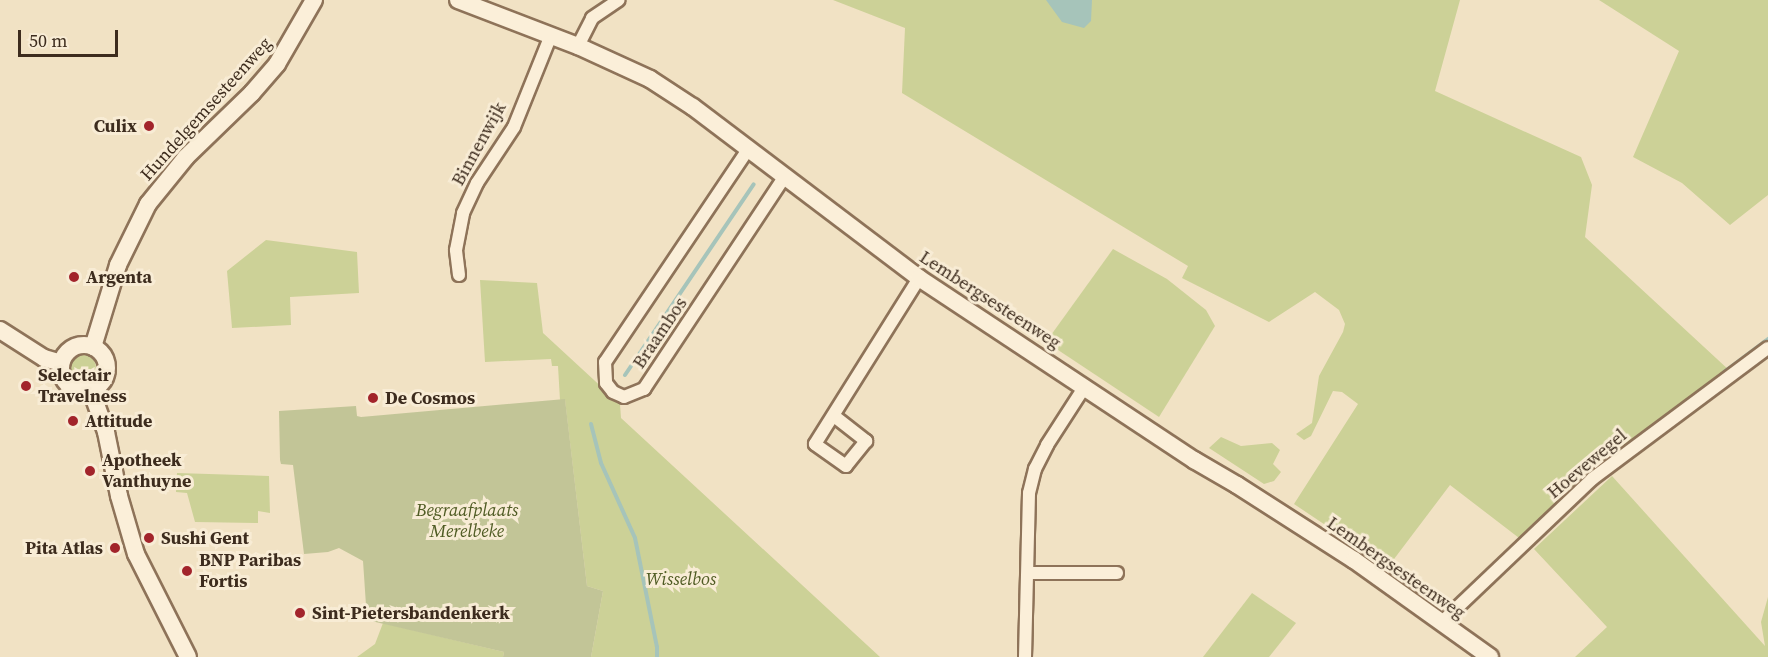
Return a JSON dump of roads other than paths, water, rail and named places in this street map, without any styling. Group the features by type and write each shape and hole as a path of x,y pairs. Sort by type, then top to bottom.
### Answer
{"street":[{"name":"Hundelgemsesteenweg","path":"93,347 118,265 148,204 186,157 252,93 277,64 314,0"},
{"name":"Lembergsesteenweg","path":"458,0 579,46 650,79 749,148 919,278 1194,460 1237,484 1354,560 1490,657"},
{"path":"579,46 592,18 619,0"},
{"name":"Binnenwijk","path":"459,275 456,250 463,213 477,183 514,127 550,35"},
{"name":"Braambos","path":"749,148 605,362 606,383 613,392 624,397 644,389 785,176"},
{"path":"834,416 919,278"},
{"path":"0,330 44,358 61,363"},
{"path":"84,345 93,347 100,351 107,366 103,381 91,390 75,390 68,386 63,378 61,363 70,349 84,345"},
{"name":"Hoevewegel","path":"1441,623 1592,479 1768,348"},
{"path":"1025,657 1029,493 1035,469 1047,445 1085,386"},
{"path":"91,390 106,432 119,496 136,554 188,657"},
{"path":"1028,573 1117,573"}],"water":[{"path":"1046,0 1092,0 1091,21 1084,28 1062,22"}],"waterway":[{"path":"625,375 754,184"},
{"path":"1724,372 1768,339"},
{"path":"591,424 601,463 635,538 657,647 657,657"}],"place":[{"name":"Culix","path":"149,126"},
{"name":"Argenta","path":"74,277"},
{"name":"Selectair Travelness","path":"26,386"},
{"name":"De Cosmos","path":"373,398"},
{"name":"Attitude","path":"73,421"},
{"name":"Apotheek Vanthuyne","path":"90,471"},
{"name":"Sushi Gent","path":"149,538"},
{"name":"Pita Atlas","path":"115,548"},
{"name":"BNP Paribas Fortis","path":"187,571"},
{"name":"Sint-Pietersbandenkerk","path":"300,613"}],"park label":[{"name":"Begraafplaats Merelbeke","path":"467,521"},
{"name":"Wisselbos","path":"681,579"}]}
